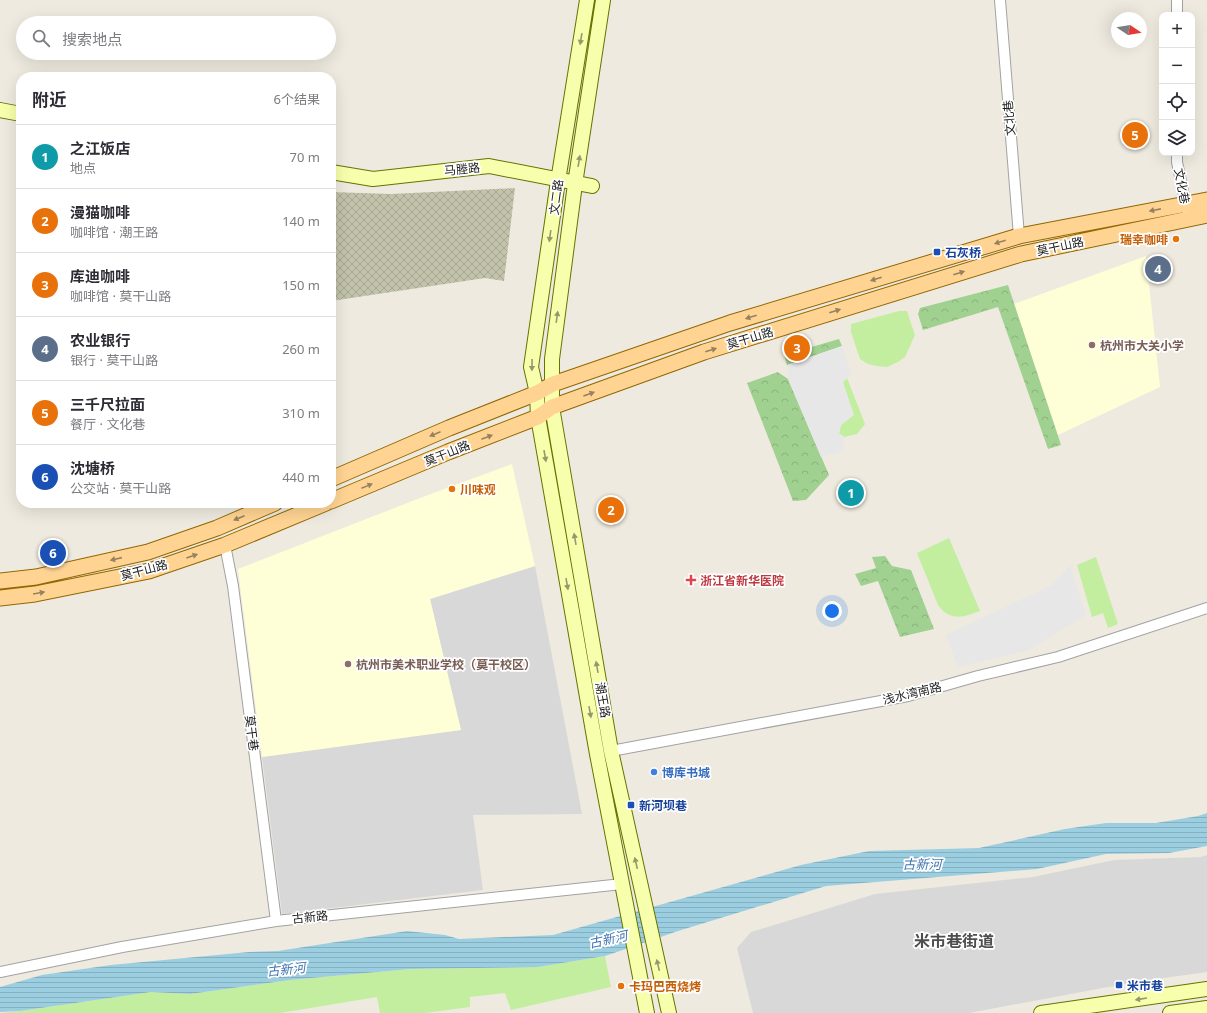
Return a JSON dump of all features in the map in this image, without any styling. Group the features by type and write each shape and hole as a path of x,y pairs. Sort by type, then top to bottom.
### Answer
{"main road":[{"name":"文二路","path":"537,393 531,367 558,180 587,0"},
{"name":"文二路","path":"553,384 552,359 575,184 603,0"},
{"path":"0,110 16,113"},
{"name":"马塍路","path":"336,173 372,179 489,166 575,184 592,186"},
{"name":"莫干山路","path":"336,499 448,452 538,417 552,407 704,352 1021,254 1187,211 1207,200"},
{"name":"莫干山路","path":"336,477 448,428 537,393 553,384 730,324 1019,236 1187,211 1207,215"},
{"name":"潮王路","path":"553,384 552,407 612,752 669,1013"},
{"name":"潮王路","path":"537,393 538,417 597,754 648,1013"},
{"name":"莫干山路","path":"0,581 36,577 148,552 217,528 263,508"},
{"name":"莫干山路","path":"0,598 35,594 148,570 225,545 314,508"},
{"path":"1041,1013 1207,989"},
{"path":"1170,1013 1207,1008"}],"street":[{"name":"文北巷","path":"1000,0 1019,236"},
{"path":"1177,0 1177,12"},
{"name":"文化巷","path":"1177,156 1187,211"},
{"name":"莫干巷","path":"225,545 233,586 276,921"},
{"name":"浅水湾南路","path":"612,752 908,696 978,676 1058,657 1207,608"},
{"name":"古新路","path":"0,972 122,947 276,921 622,884"}],"shaded area":[{"path":"515,188 504,281 485,278 336,300 336,192 391,194"},
{"name":"杭州市大关小学","path":"1146,256 1160,387 1058,435 1014,304"},
{"path":"842,346 851,374 843,382 854,415 841,425 839,433 844,437 843,451 821,457 788,379 787,365"},
{"name":"杭州市美术职业学校（莫干校区）","path":"512,464 535,566 430,599 461,730 262,757 238,569"},
{"path":"1070,565 1086,615 1029,650 958,667 946,635 1052,585"},
{"path":"535,566 582,814 473,815 483,890 282,914 262,757 460,730 430,599"},
{"path":"1207,855 1207,972 1135,982 969,1013 753,1013 737,948 751,932 875,894 1033,877 1114,860 1201,857"}],"green space":[{"path":"1008,285 1061,445 1048,449 998,307 923,330 918,314 920,308"},
{"path":"899,311 907,311 915,335 905,357 887,367 868,364 860,359 851,332 851,324"},
{"path":"839,339 842,346 787,365 784,355"},
{"path":"778,372 788,379 829,475 806,500 793,501 747,383"},
{"path":"847,378 865,424 857,434 844,437 839,433 841,425 853,415 843,382"},
{"path":"949,538 980,611 958,617 947,614 938,605 917,553"},
{"path":"885,556 892,566 911,570 934,629 900,637 878,581 861,586 855,574 876,568 872,557"},
{"path":"1096,557 1118,624 1108,628 1103,613 1092,617 1077,565"},
{"path":"605,956 611,987 511,1010 505,993 470,997 470,1007 425,1013 380,1013 377,997 280,1013 0,1013 151,992 190,994 290,980 410,969 538,967"}],"water":[{"name":"古新河","path":"1207,813 1207,846 1169,853 1106,854 1037,869 826,886 678,931 605,956 538,967 410,969 290,980 190,994 151,992 20,1011 0,1012 0,987 42,975 111,965 249,952 278,951 407,931 445,935 459,939 553,935 801,865 869,851 979,848 1065,829 1106,823 1156,823 1198,816"}],"place":[{"name":"三千尺拉面","path":"1135,135"},
{"name":"瑞幸咖啡","path":"1176,239"},
{"name":"石灰桥","path":"937,252"},
{"name":"农业银行","path":"1158,269"},
{"name":"杭州市大关小学","path":"1092,345"},
{"name":"库迪咖啡","path":"797,348"},
{"name":"川味观","path":"452,489"},
{"name":"之江饭店","path":"851,493"},
{"name":"漫猫咖啡","path":"611,510"},
{"name":"沈塘桥","path":"53,553"},
{"name":"浙江省新华医院","path":"691,580"},
{"name":"杭州市美术职业学校（莫干校区）","path":"348,664"},
{"name":"博库书城","path":"654,772"},
{"name":"新河坝巷","path":"631,805"},
{"name":"米市巷","path":"1119,985"},
{"name":"卡玛巴西烧烤","path":"621,986"}],"district":[{"name":"米市巷街道","path":"954,941"}]}
